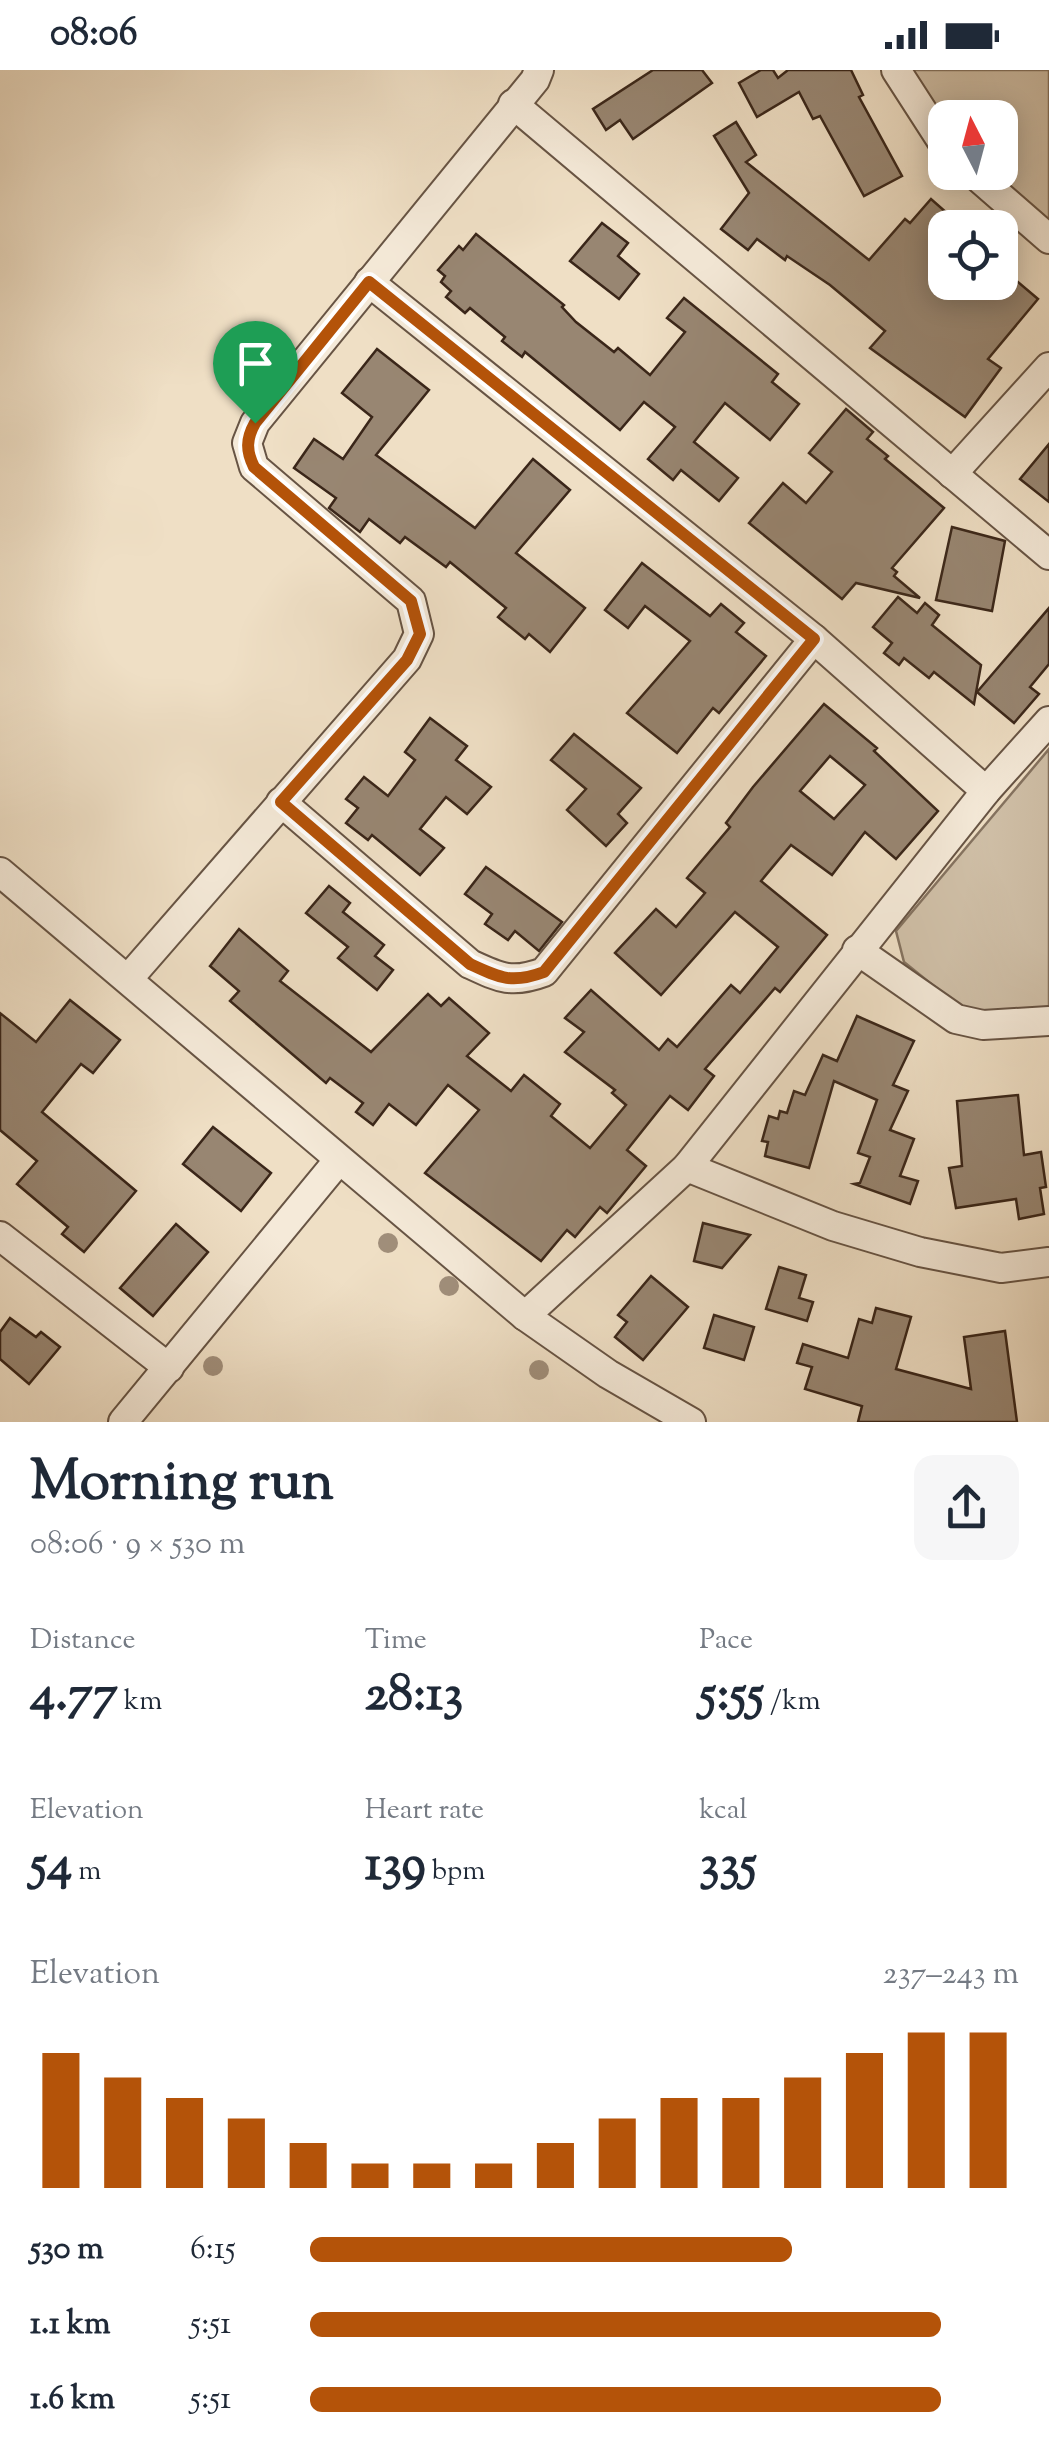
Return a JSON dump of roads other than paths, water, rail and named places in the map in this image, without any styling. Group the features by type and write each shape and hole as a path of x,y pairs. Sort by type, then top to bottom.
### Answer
{"street":[{"path":"896,70 928,120"},
{"path":"128,979 407,660 420,634 411,601 254,467 247,443 255,423 541,73"},
{"path":"513,104 1049,555"},
{"path":"993,190 1049,239"},
{"path":"369,282 814,639 986,791"},
{"path":"952,474 1049,367"},
{"path":"281,802 470,964 497,976 520,980 544,972 814,639"},
{"path":"525,1316 687,1167 986,791 1049,721"},
{"path":"0,872 525,1316 608,1374 691,1422"},
{"path":"858,950 956,1019 970,1024 1049,1021"},
{"path":"123,1422 338,1161"},
{"path":"687,1167 832,1226 920,1252 1001,1268 1049,1262"},
{"path":"0,1236 169,1368"}]}
